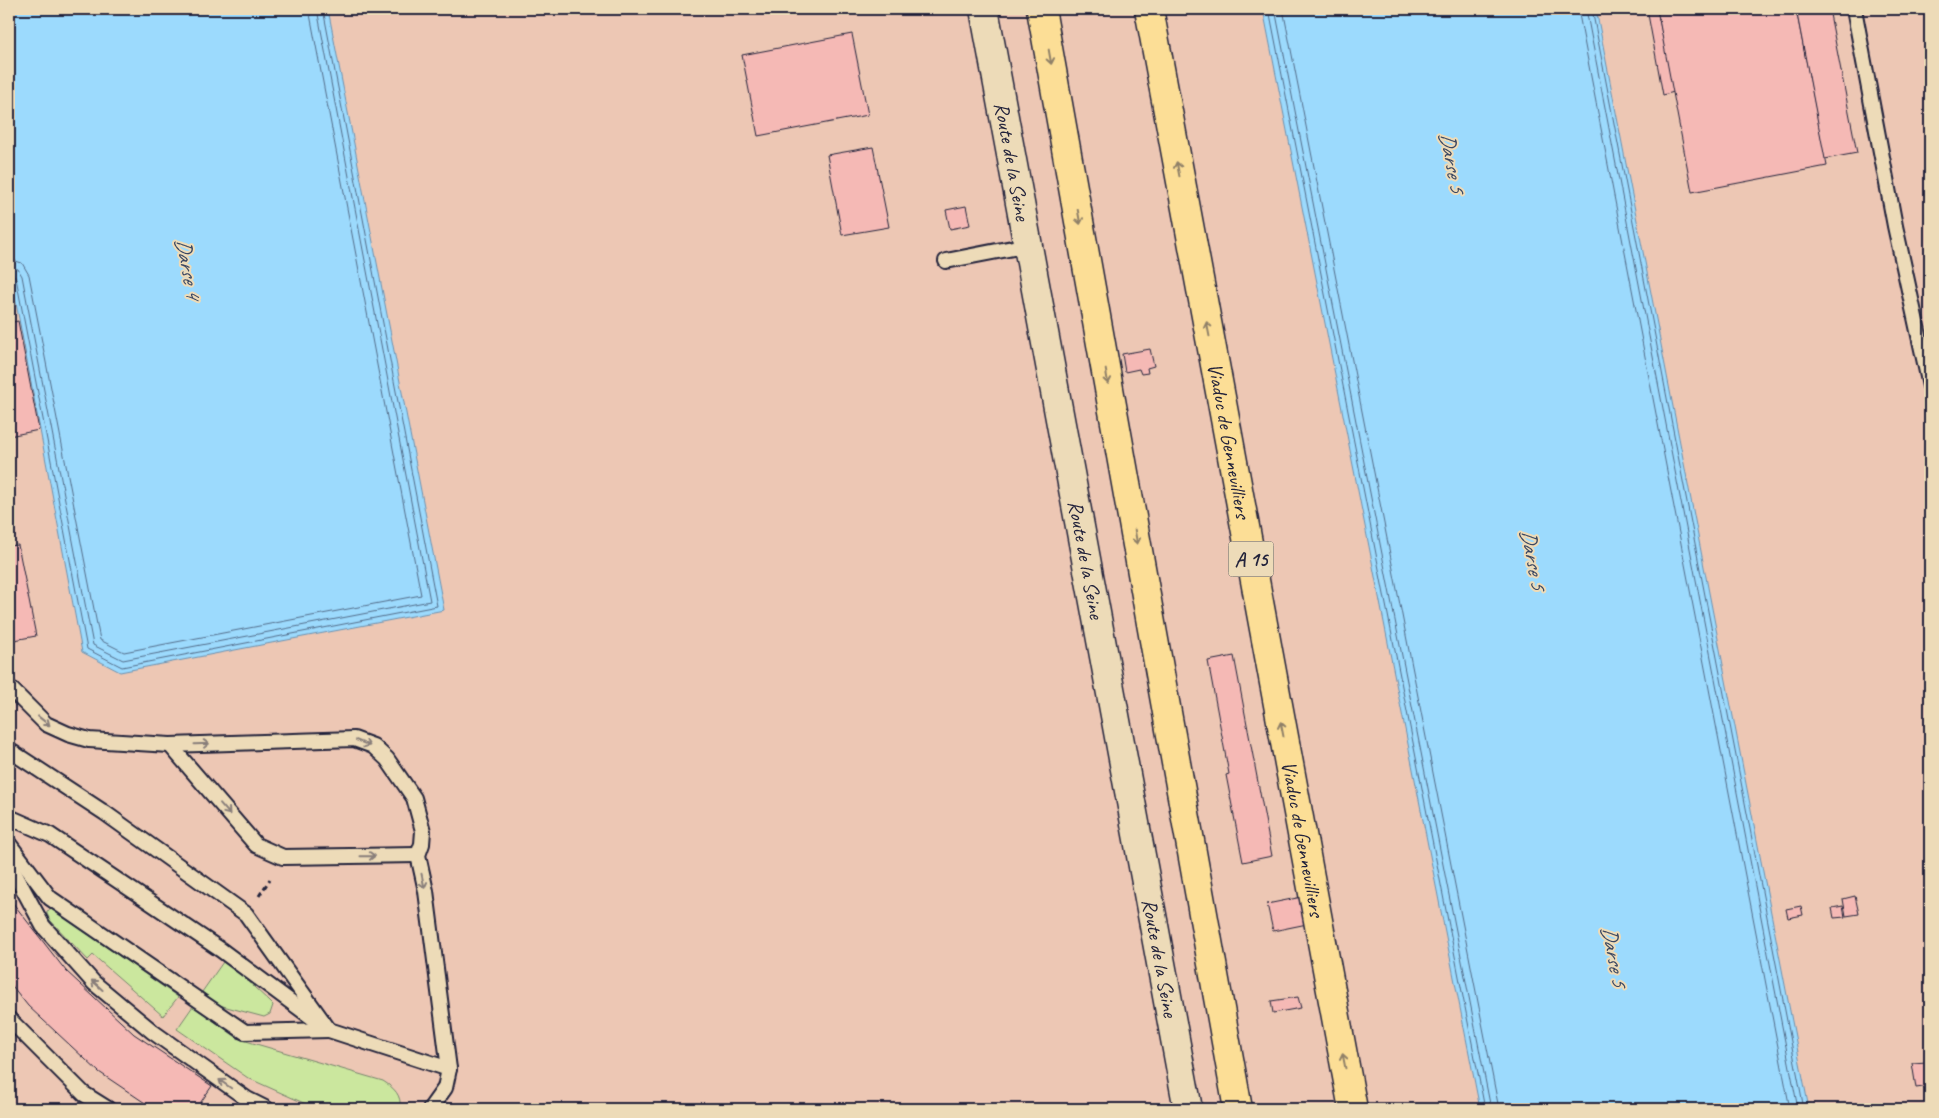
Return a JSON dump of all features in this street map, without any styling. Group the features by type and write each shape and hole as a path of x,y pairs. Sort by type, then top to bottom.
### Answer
{"highway":[{"path":"1041,9 1238,1109"},
{"name":"Viaduc de Gennevilliers","path":"1149,9 1353,1109"}],"street":[{"name":"Route de la Seine","path":"984,9 1188,1109"}],"lane":[{"path":"1854,9 1895,226 1930,386"},
{"path":"946,261 1028,245"},
{"path":"9,687 46,724 68,734 89,740 170,746 354,739 372,746 387,760 414,798 423,830 422,844 418,855 426,892 449,1069 445,1088 430,1109"},
{"path":"170,746 256,845 269,852 283,857 418,855"},
{"path":"9,750 105,813 246,914 329,1030"},
{"path":"9,817 50,835 221,950 329,1030 449,1069"},
{"path":"9,844 50,898 245,1032 329,1030"},
{"path":"9,863 43,926 94,983 153,1032 246,1099 267,1109"},
{"path":"9,1019 84,1094 108,1109"}],"shaded area":[{"path":"328,9 1263,9 1480,1109 9,1109 9,266 82,652 120,672 444,610"},
{"path":"1596,9 1930,9 1930,1109 1809,1109"}],"green space":[{"path":"52,909 178,997 163,1016 93,955 88,960 50,920 47,911"},
{"path":"223,962 239,973 273,1005 270,1014 264,1017 219,1005 202,992"},
{"path":"193,1006 239,1039 383,1081 396,1092 400,1100 400,1109 317,1109 248,1078 177,1029"}],"water":[{"name":"Darse 4","path":"9,9 328,9 444,610 120,672 82,652 9,266"},
{"name":"Darse 5","path":"1263,9 1596,9 1809,1109 1480,1109"}],"building":[{"path":"1647,9 1657,9 1674,92 1663,95"},
{"path":"1657,9 1796,9 1827,166 1692,192"},
{"path":"1796,9 1829,9 1857,153 1825,159"},
{"path":"852,34 868,115 758,136 742,55"},
{"path":"873,147 889,227 842,235 827,155"},
{"path":"966,206 970,225 950,229 946,210"},
{"path":"18,321 39,430 9,436 9,323"},
{"path":"1150,349 1154,366 1147,368 1148,373 1141,374 1139,369 1125,372 1122,354"},
{"path":"18,545 36,636 9,641 9,546"},
{"path":"1234,656 1272,856 1243,862 1226,775 1229,774 1208,661"},
{"path":"1855,896 1859,914 1846,916 1843,899"},
{"path":"1302,897 1307,924 1273,931 1267,904"},
{"path":"9,898 66,971 134,1034 212,1086 196,1109 154,1109 99,1072 28,1006 9,982"},
{"path":"1801,906 1803,915 1788,918 1786,909"},
{"path":"1843,906 1845,917 1834,918 1832,908"},
{"path":"1298,997 1301,1008 1273,1013 1271,1001"},
{"path":"1927,1062 1930,1086 1916,1088 1912,1063"}]}
